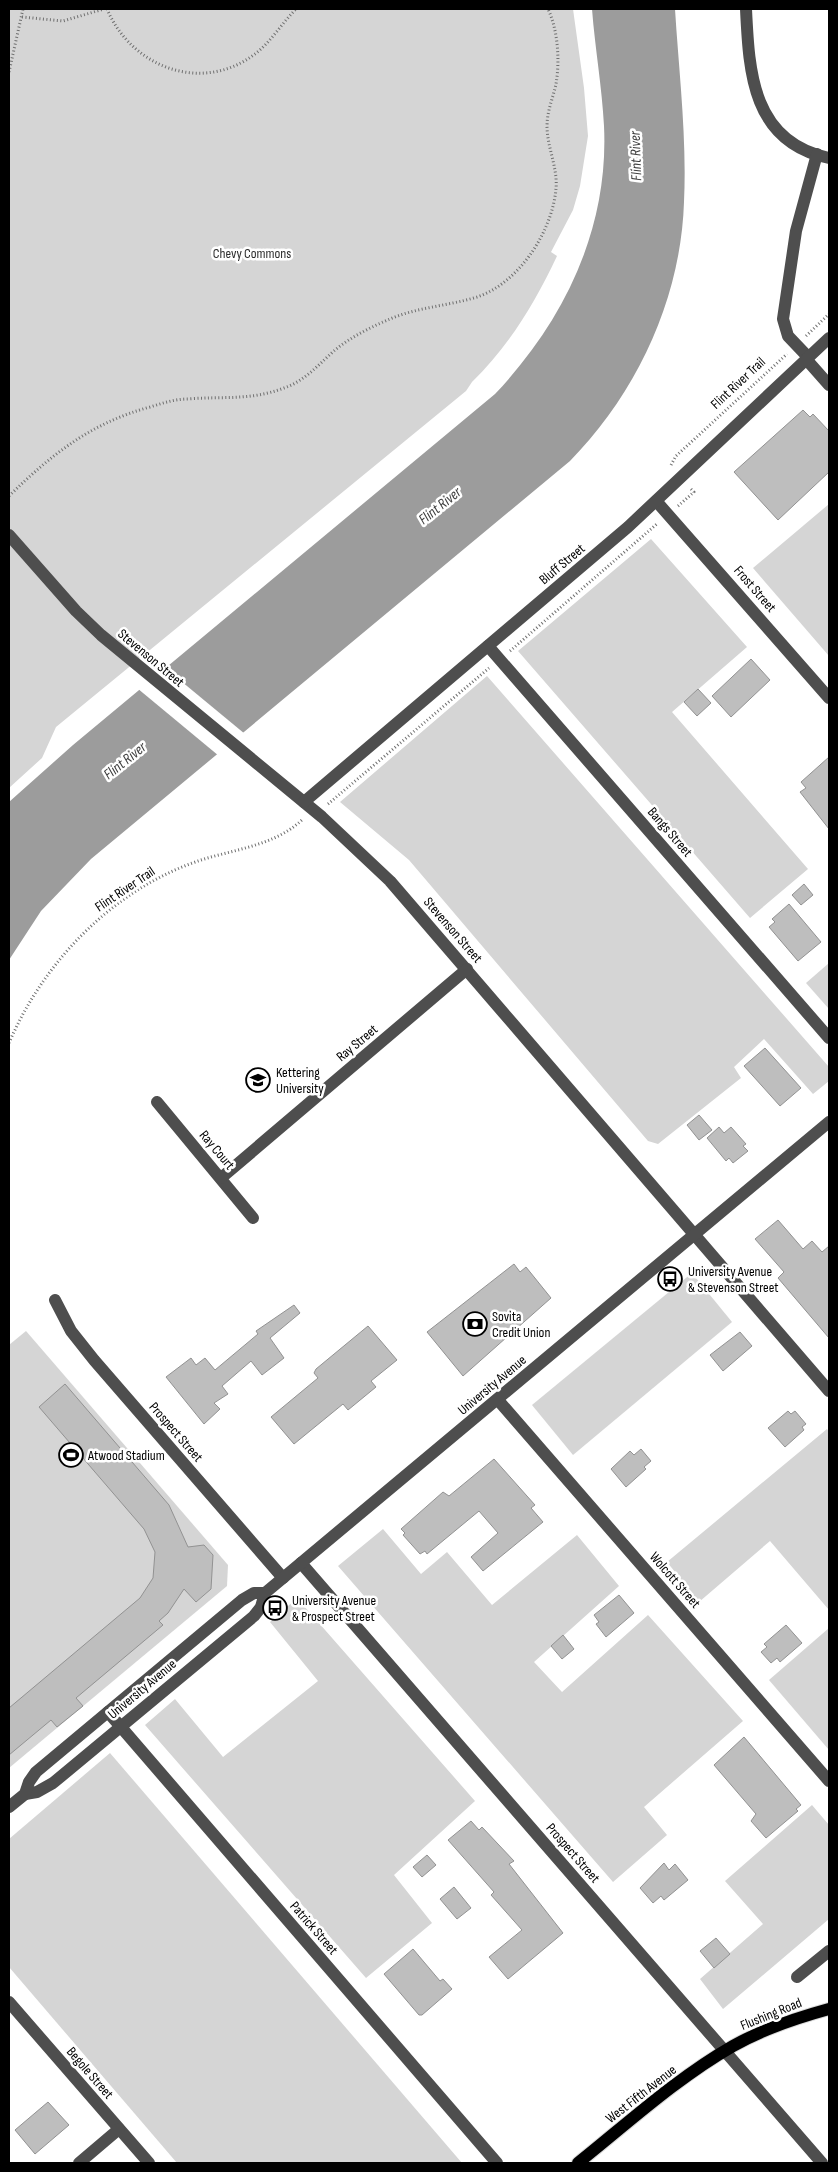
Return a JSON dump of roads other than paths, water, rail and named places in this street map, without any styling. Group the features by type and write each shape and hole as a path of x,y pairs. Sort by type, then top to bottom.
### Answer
{"main road":[{"name":"Flushing Road","path":"725,2052 770,2029 829,2009"},
{"name":"West Fifth Avenue","path":"578,2163 656,2101 725,2052"}],"street":[{"path":"746,9 750,67 760,103 780,132 799,146 823,156 796,231 784,304 784,328 829,384"},
{"name":"Bluff Street","path":"304,802 656,502 829,338"},
{"name":"Frost Street","path":"656,502 829,698"},
{"name":"Stevenson Street","path":"9,535 76,611 131,661 345,836 378,868 696,1234 829,1391"},
{"name":"Bangs Street","path":"488,646 829,1038"},
{"name":"Ray Street","path":"221,1178 467,969"},
{"name":"Ray Court","path":"157,1102 253,1218"},
{"name":"University Avenue","path":"25,1794 36,1792 53,1783 254,1616 261,1607 265,1593 829,1122"},
{"name":"Prospect Street","path":"55,1300 68,1326 94,1360 283,1578"},
{"name":"Wolcott Street","path":"498,1400 829,1781"},
{"name":"Prospect Street","path":"301,1563 822,2163"},
{"name":"University Avenue","path":"9,1807 25,1794 36,1772 246,1597 258,1592 265,1593"},
{"name":"Patrick Street","path":"108,1712 497,2163"},
{"path":"797,1977 829,1951"},
{"name":"Begole Street","path":"9,2002 149,2163"},
{"path":"79,2163 119,2129"}],"water":[{"name":"Flint River","path":"592,9 675,9 682,106 684,202 681,238 674,273 664,308 651,342 635,374 616,405 570,461 91,859 41,911 9,960 9,802 73,745 495,394 520,366 542,336 561,304 577,271 590,237 599,201 604,164 604,126"}],"place":[{"name":"Kettering University","path":"258,1080"},
{"name":"University Avenue & Stevenson Street","path":"670,1279"},
{"name":"Sovita Credit Union","path":"475,1324"},
{"name":"Atwood Stadium","path":"71,1455"},
{"name":"University Avenue & Prospect Street","path":"275,1608"}],"park label":[{"name":"Chevy Commons","path":"252,253"}]}
